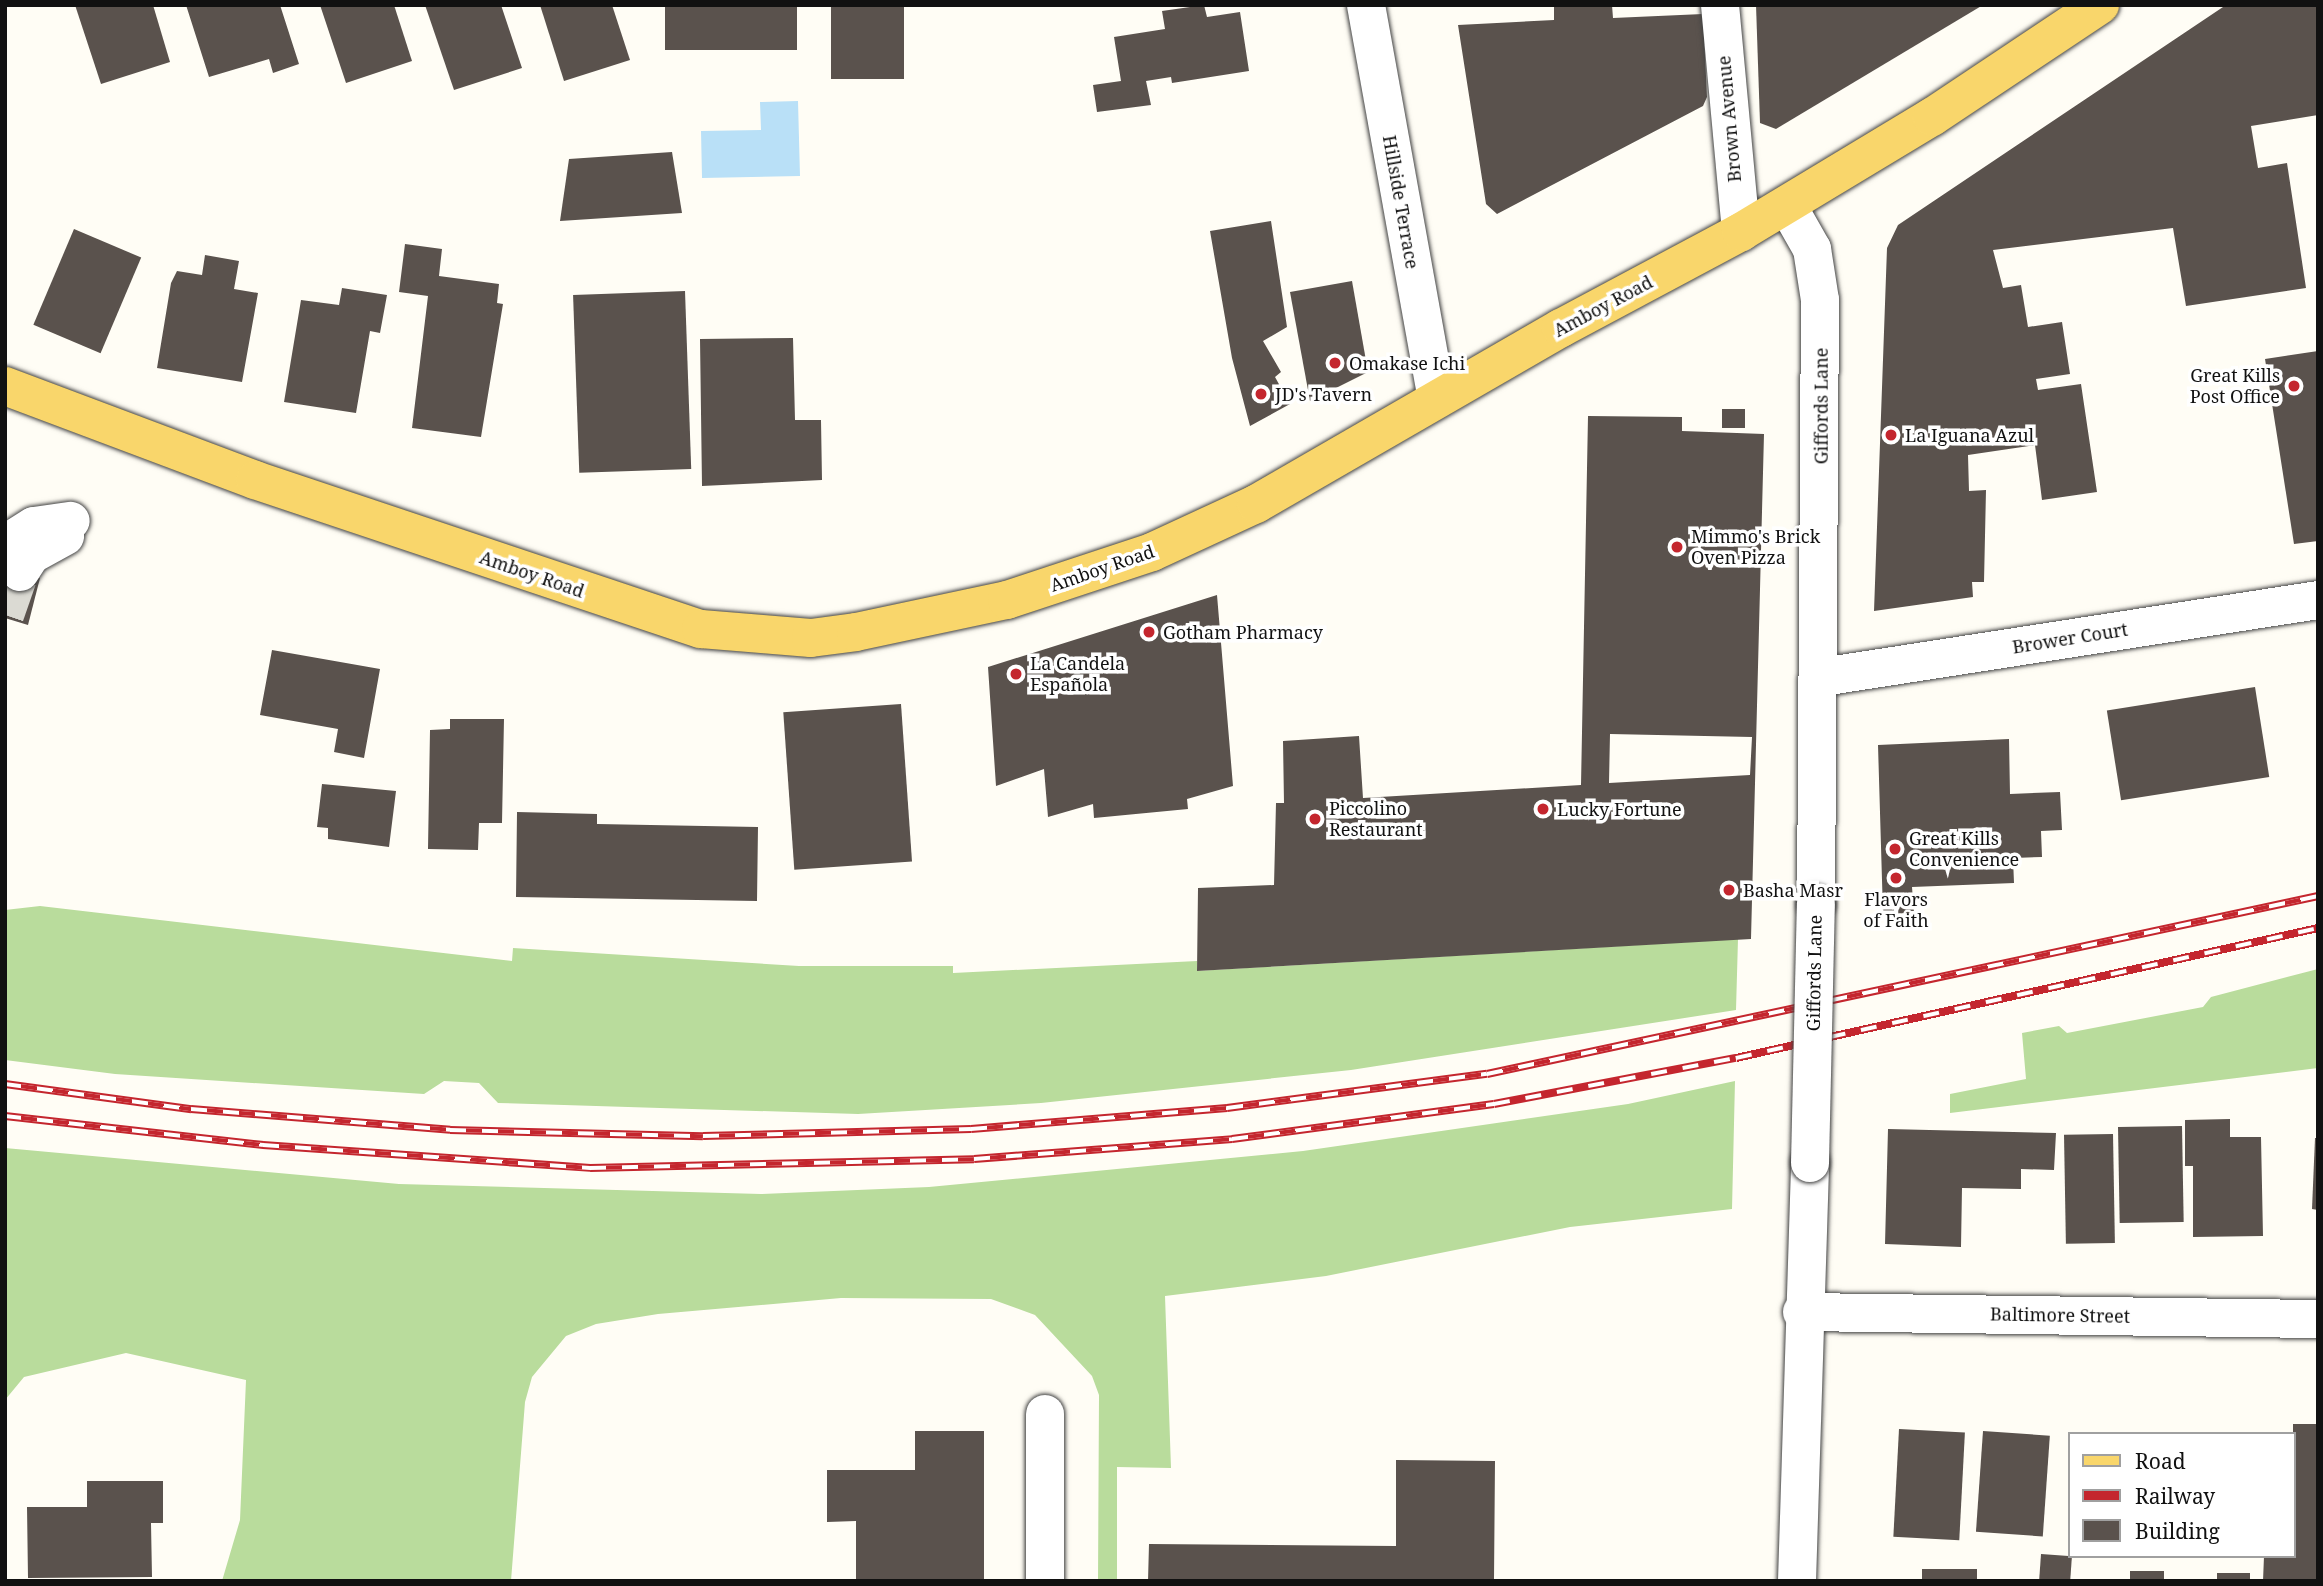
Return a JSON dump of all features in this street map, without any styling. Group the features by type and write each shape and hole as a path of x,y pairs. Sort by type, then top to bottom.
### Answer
{"main road":[{"name":"Amboy Road","path":"5,386 255,480 646,612 701,629 811,638 1007,600 1152,552 1256,504 1437,398 1787,205 2100,5"}],"street":[{"name":"Hillside Terrace","path":"1366,5 1437,398"},
{"name":"Brown Avenue","path":"1720,5 1741,232"},
{"name":"Giffords Lane","path":"1787,205 1812,249 1820,300 1822,677 1810,1163 1802,1312 1797,1581"},
{"path":"13,558 31,555 68,529"},
{"name":"Brower Court","path":"1822,677 2318,600"},
{"name":"Baltimore Street","path":"1802,1312 2318,1319"},
{"path":"1045,1414 1045,1581"}],"green space":[{"path":"40,906 512,961 513,948 799,966 953,966 953,973 1197,961 1197,971 1738,939 1736,1010 1351,1070 1041,1103 858,1114 498,1103 479,1083 444,1081 424,1094 115,1074 5,1060 5,910"},
{"path":"2318,969 2318,1068 1950,1113 1950,1094 2026,1079 2022,1033 2059,1026 2067,1033 2203,1007 2211,997"},
{"path":"1735,1081 1732,1209 1570,1227 1326,1276 1165,1296 1171,1468 1117,1467 1117,1581 1098,1581 1099,1395 1092,1376 1035,1315 991,1299 841,1298 658,1314 596,1324 566,1336 532,1377 525,1402 511,1581 222,1581 240,1520 246,1380 126,1353 24,1377 5,1400 5,1148 399,1184 761,1194 929,1187 1303,1151 1628,1104"}],"water":[{"path":"798,101 800,176 702,178 701,131 761,130 760,102"}],"building":[{"path":"75,5 153,5 170,62 101,84"},
{"path":"186,5 280,5 299,64 273,73 269,59 209,77"},
{"path":"320,5 394,5 412,61 346,83"},
{"path":"425,5 501,5 522,68 454,90"},
{"path":"540,5 612,5 630,60 564,81"},
{"path":"665,5 797,5 797,50 665,50"},
{"path":"831,5 904,5 904,79 831,79"},
{"path":"1204,5 1207,17 1240,12 1249,71 1172,83 1171,77 1146,81 1151,105 1097,112 1093,85 1121,81 1114,37 1165,29 1162,11"},
{"path":"1554,5 1612,5 1613,18 1703,14 1707,97 1703,106 1497,214 1486,204 1458,25 1554,20"},
{"path":"1756,5 1983,5 1776,129 1760,123"},
{"path":"2226,5 2318,5 2318,115 2251,126 2258,168 2287,163 2306,288 2186,306 2173,228 1993,250 2003,288 2021,285 2028,327 2062,322 2070,374 2036,379 2038,390 2081,384 2097,492 2042,500 2035,445 1968,455 1969,491 1986,490 1984,582 1972,582 1973,597 1874,611 1887,248 1898,225"},
{"path":"672,152 682,213 560,221 569,159"},
{"path":"1271,221 1287,327 1263,341 1281,372 1275,377 1290,404 1250,426 1232,358 1210,231"},
{"path":"74,229 141,258 101,353 33,325"},
{"path":"405,244 442,249 439,276 499,284 497,303 503,304 481,437 412,428 428,296 399,292"},
{"path":"205,255 239,261 234,289 258,293 242,382 157,368 171,283 177,271 202,275"},
{"path":"1352,281 1368,372 1310,401 1290,292"},
{"path":"342,288 387,295 380,333 370,331 356,413 284,402 301,300 339,305"},
{"path":"685,291 691,469 579,473 573,295"},
{"path":"793,338 795,420 821,420 822,480 702,486 700,339"},
{"path":"2318,351 2318,541 2294,544 2265,359"},
{"path":"1722,409 1745,409 1745,428 1722,428"},
{"path":"1588,416 1682,417 1682,431 1764,434 1751,939 1197,971 1198,888 1274,885 1276,803 1284,803 1283,741 1359,736 1363,798 1581,785","holes":["1610,734 1752,737 1750,775 1609,783"]},
{"path":"5,568 40,578 28,625 5,618"},
{"path":"1217,595 1233,786 1187,799 1188,809 1094,818 1093,804 1048,817 1044,769 996,786 988,667"},
{"path":"272,650 380,669 364,758 334,752 338,729 260,715"},
{"path":"2255,687 2269,777 2121,800 2107,710"},
{"path":"901,704 912,862 794,870 783,712"},
{"path":"450,719 504,719 502,823 479,823 478,850 428,849 430,730 450,729"},
{"path":"2009,739 2010,794 2060,792 2062,830 2041,831 2042,857 2013,858 2014,883 1912,887 1914,913 1883,914 1878,745"},
{"path":"322,784 396,791 389,847 328,839 328,828 317,827"},
{"path":"517,812 597,814 597,824 758,827 757,901 516,897"},
{"path":"2230,1119 2230,1137 2261,1137 2263,1236 2193,1237 2193,1166 2185,1166 2185,1120"},
{"path":"2182,1126 2184,1222 2120,1223 2118,1127"},
{"path":"1888,1129 2056,1133 2054,1170 2021,1169 2021,1189 1962,1188 1961,1247 1885,1244"},
{"path":"2113,1134 2115,1243 2066,1244 2064,1135"},
{"path":"2315,1138 2318,1138 2318,1210 2312,1209"},
{"path":"2293,1424 2318,1424 2318,1581 2263,1581 2264,1558 2295,1558"},
{"path":"1899,1429 1965,1432 1959,1540 1893,1537"},
{"path":"915,1431 984,1431 984,1581 856,1581 856,1521 827,1522 827,1470 915,1470"},
{"path":"1983,1431 2050,1436 2043,1536 1976,1532"},
{"path":"1396,1460 1495,1461 1494,1581 1148,1581 1149,1544 1396,1546"},
{"path":"87,1481 163,1481 163,1523 151,1523 152,1577 28,1578 27,1507 87,1507"},
{"path":"2041,1554 2072,1558 2070,1581 2039,1581"},
{"path":"1922,1569 1977,1569 1977,1581 1922,1581"},
{"path":"2130,1571 2164,1571 2164,1581 2130,1581"},
{"path":"2217,1573 2250,1573 2250,1581 2217,1581"}],"tunnel":[{"path":"5,615 20,572"}],"railway":[{"path":"5,1084 191,1109 450,1130 703,1136 971,1129 1227,1108 1487,1074 2318,896"},
{"path":"5,1116 263,1145 590,1168 974,1159 1232,1139 1494,1104 1736,1058 2318,928"}],"place":[{"name":"Omakase Ichi","path":"1335,363"},
{"name":"Great Kills Post Office","path":"2294,386"},
{"name":"JD's Tavern","path":"1261,394"},
{"name":"La Iguana Azul","path":"1891,435"},
{"name":"Mimmo's Brick Oven Pizza","path":"1677,547"},
{"name":"Gotham Pharmacy","path":"1149,632"},
{"name":"La Candela Española","path":"1016,674"},
{"name":"Lucky Fortune","path":"1543,809"},
{"name":"Piccolino Restaurant","path":"1315,819"},
{"name":"Great Kills Convenience","path":"1895,849"},
{"name":"Flavors of Faith","path":"1896,878"},
{"name":"Basha Masr","path":"1729,890"}]}
